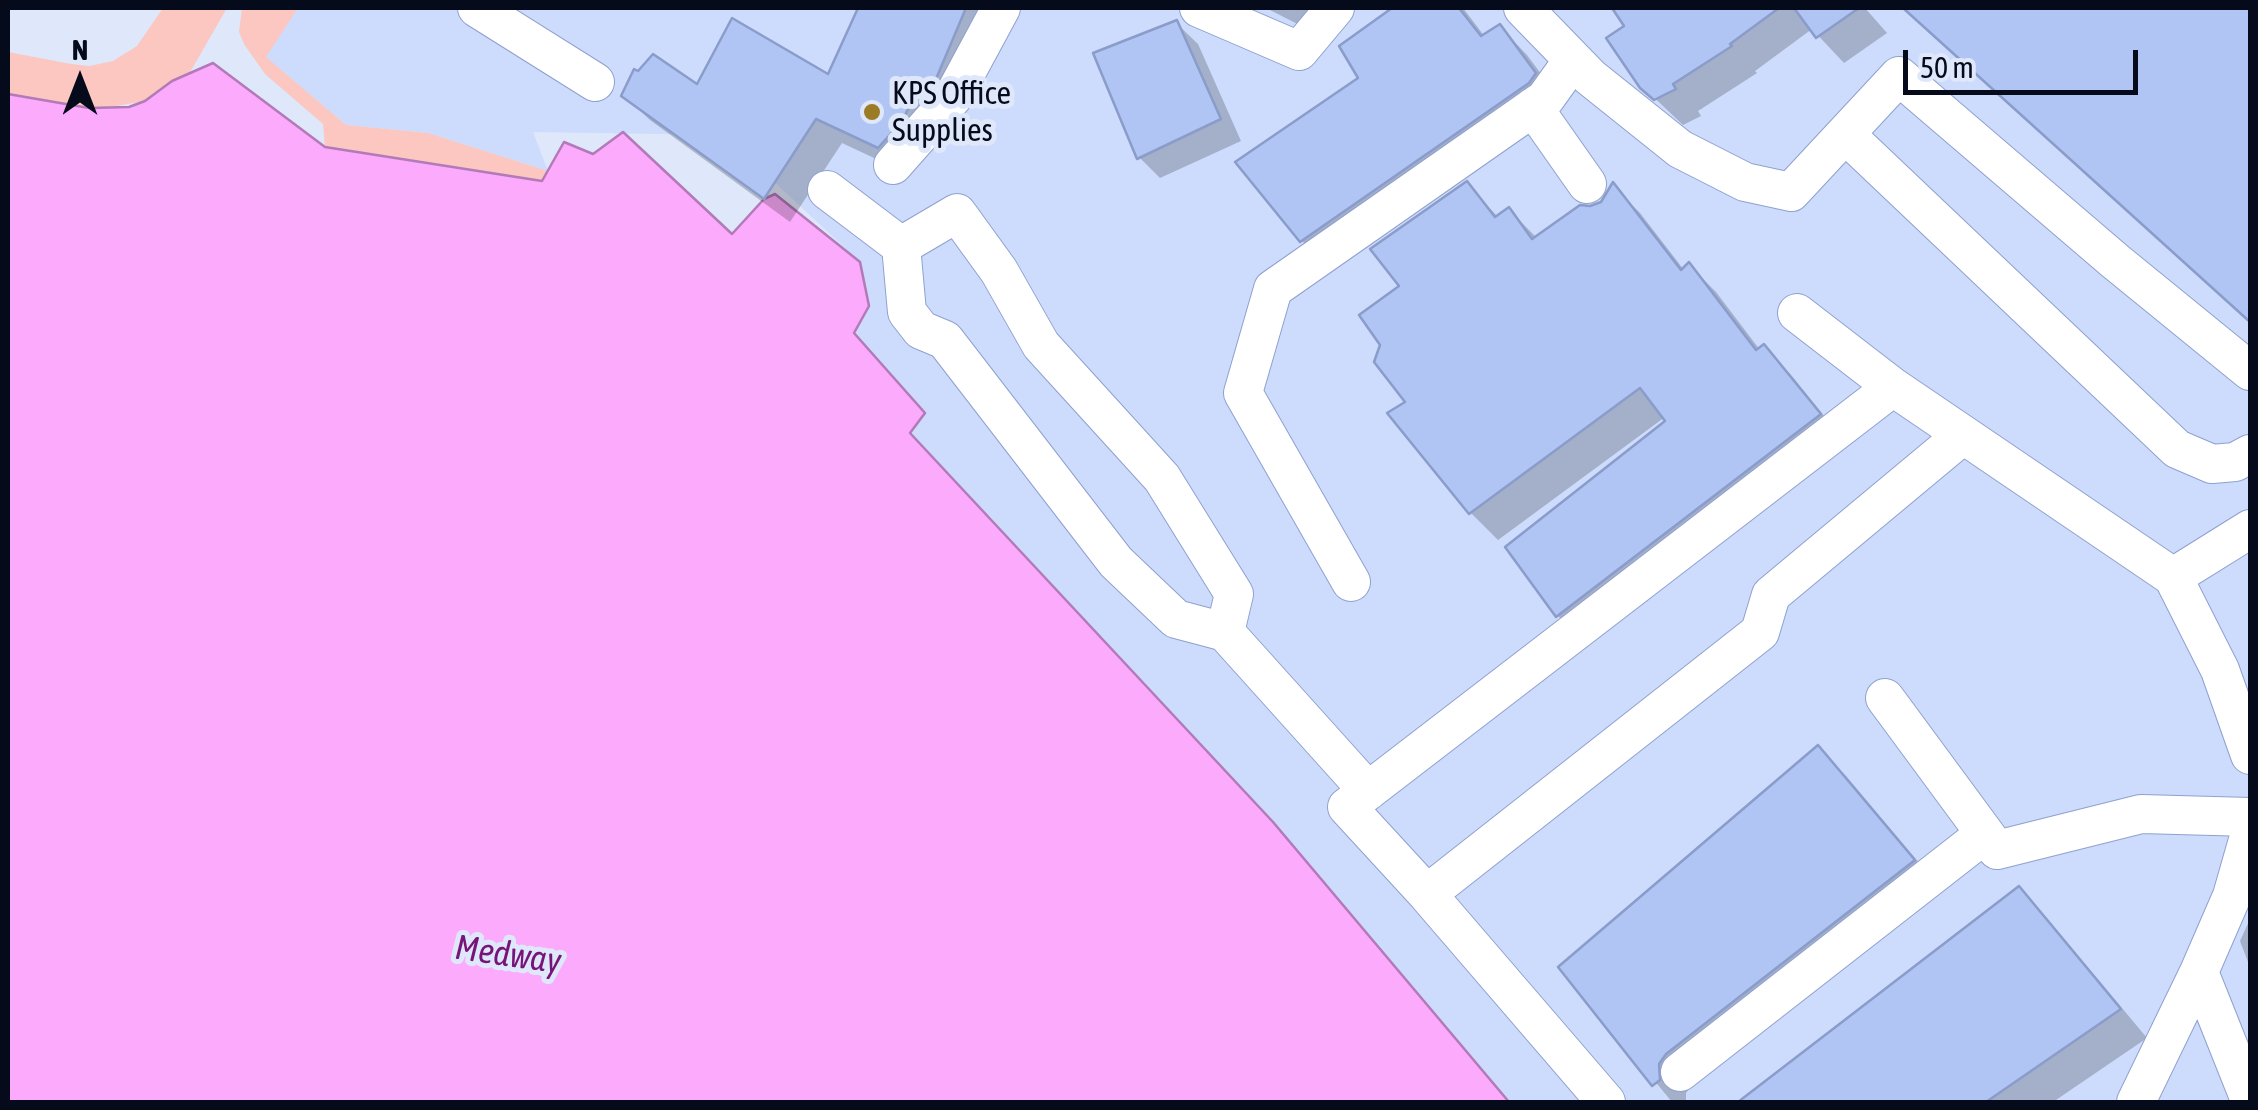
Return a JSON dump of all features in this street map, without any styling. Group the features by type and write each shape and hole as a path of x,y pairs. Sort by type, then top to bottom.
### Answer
{"street":[{"path":"476,8 595,82"},
{"path":"893,165 954,97 1000,8"},
{"path":"1198,8 1299,51 1335,8"},
{"path":"1522,8 1581,69 1680,149 1745,182 1791,192 1899,76 2250,371"},
{"path":"1351,582 1243,393 1273,289 1545,99 1581,69"},
{"path":"1533,107 1587,184"},
{"path":"1845,134 2178,449 2212,464 2235,462 2250,454"},
{"path":"827,190 900,246 907,312 920,330 944,340 1116,562 1176,620 1225,632 1368,791"},
{"path":"900,246 957,213 999,272 1042,345 1162,478 1234,594 1225,632"},
{"path":"1796,313 1894,388 2172,578 2220,670 2250,756"},
{"path":"1606,1102 1427,894 1347,808 1894,388"},
{"path":"1427,894 1760,632 1771,595 1964,435"},
{"path":"2172,578 2250,529"},
{"path":"1884,698 1996,850 2141,814 2250,817"},
{"path":"2136,1102 2232,896 2250,833"},
{"path":"1680,1072 1985,834"},
{"path":"2199,972 2250,1100"}],"shaded area":[{"path":"163,8 227,8 189,74 145,101 99,109 8,94 8,52 89,66 113,61 137,46"},
{"path":"242,8 298,8 266,57 346,125 428,133 548,171 542,181 325,147 323,124 265,74 244,44 239,32"},
{"path":"298,8 2250,8 2250,1102 1509,1102 1273,822 910,432 925,412 854,333 860,262 724,135 533,132 548,171 428,133 346,125 265,57"}],"water":[{"name":"Medway","path":"213,63 325,147 542,181 564,142 593,154 623,132 732,234 764,199 775,194 860,262 869,306 854,333 925,413 910,433 1273,822 1509,1102 8,1102 8,94 89,108 129,107 145,101 172,81"}],"building":[{"path":"858,8 966,8 933,86 918,86 903,120 878,148 816,119 764,199 621,96 634,69 638,71 653,54 697,84 732,18 828,74"},
{"path":"1392,8 1459,8 1481,36 1500,24 1536,73 1529,83 1300,242 1235,162 1358,78 1339,46"},
{"path":"1612,8 1779,8 1732,46 1673,84 1676,89 1654,100 1640,88 1606,38 1624,26"},
{"path":"1794,8 1859,8 1816,38"},
{"path":"1903,8 2250,8 2250,322"},
{"path":"1177,20 1221,119 1137,159 1093,53"},
{"path":"1467,181 1495,217 1509,207 1532,239 1580,205 1601,202 1613,182 1681,270 1689,262 1756,350 1764,344 1821,414 1556,617 1505,547 1665,421 1640,388 1469,514 1387,413 1405,402 1374,362 1380,345 1359,315 1399,286 1370,249"},
{"path":"1818,745 1915,860 1666,1054 1659,1064 1660,1080 1652,1086 1558,967"},
{"path":"2019,886 2121,1009 1986,1102 1738,1102"}],"place":[{"name":"KPS Office Supplies","path":"872,112"}]}
